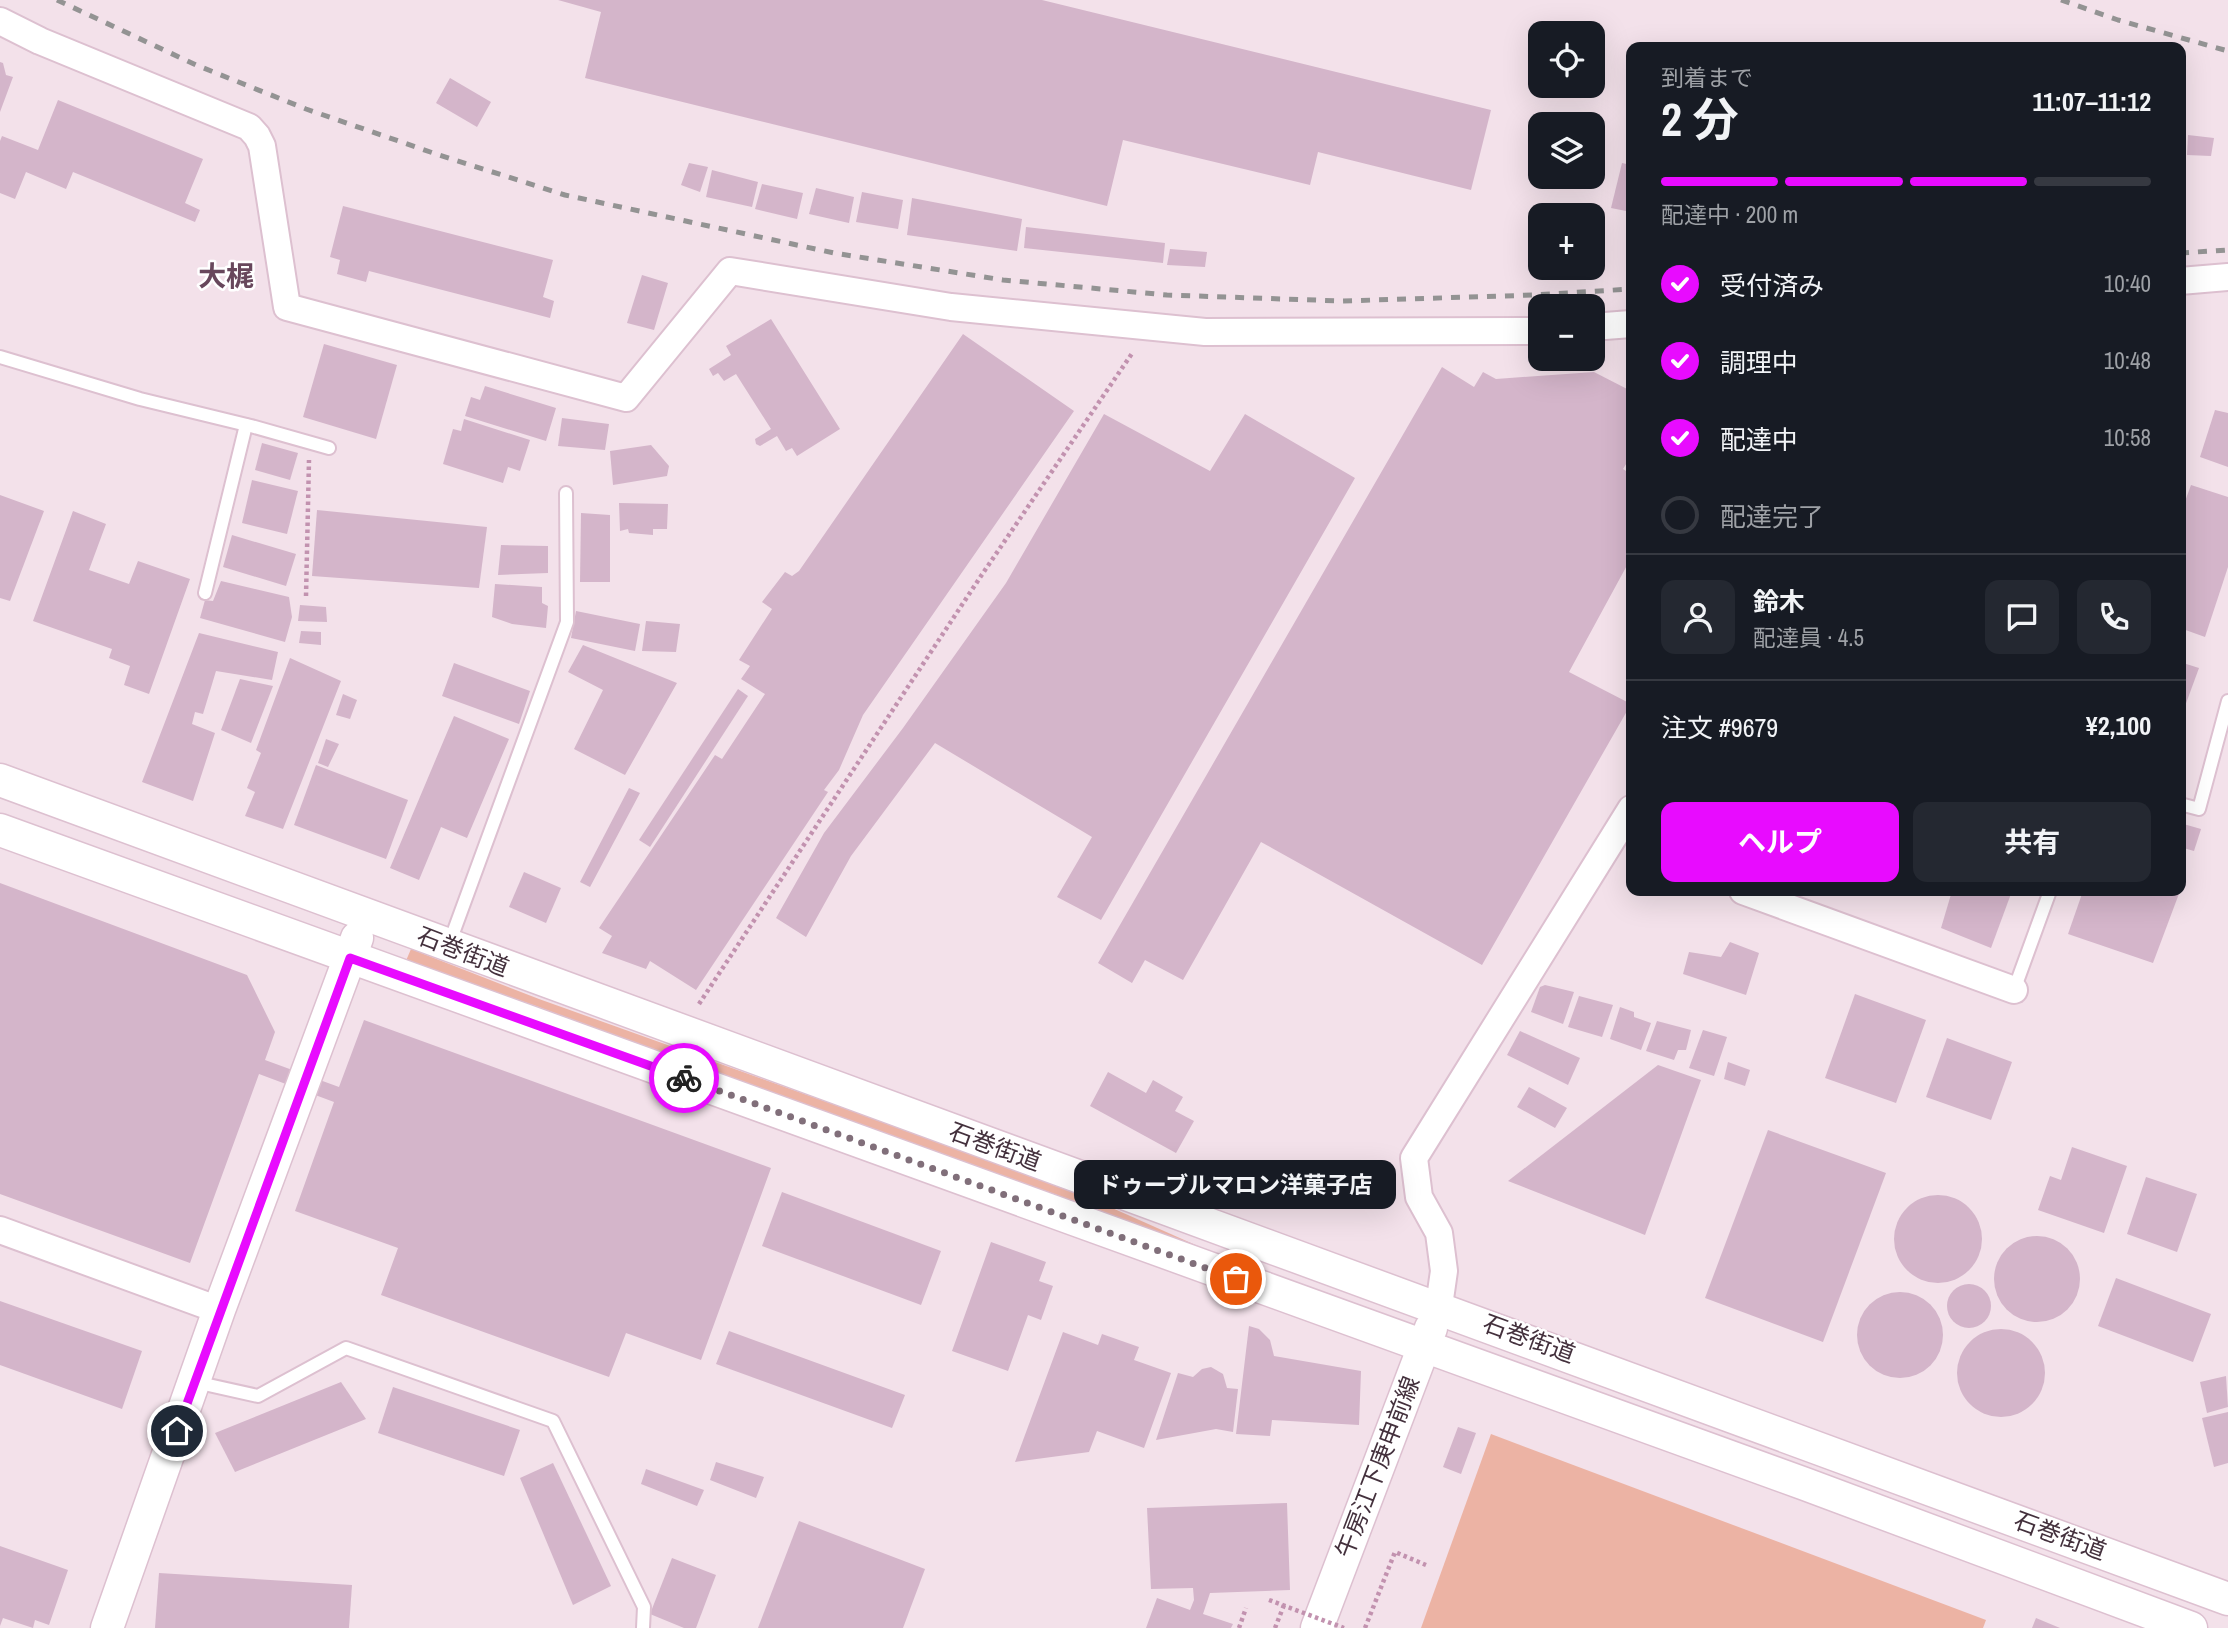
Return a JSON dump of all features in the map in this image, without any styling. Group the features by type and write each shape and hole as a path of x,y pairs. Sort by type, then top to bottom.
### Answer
{"street":[{"path":"0,21 40,41 249,127 262,146 287,307 626,398 730,271 951,307 1205,332 1528,331"},
{"path":"2186,281 2228,278"},
{"path":"1605,326 1626,324"},
{"name":"石巻街道","path":"0,780 448,947 1439,1306 2228,1599"},
{"path":"1439,1306 1444,1271 1439,1233 1419,1197 1414,1158 1621,846 1626,828"},
{"name":"石巻街道","path":"0,830 1805,1484 2149,1620 2191,1628"},
{"path":"1757,896 2014,990"},
{"path":"107,1628 219,1310 365,916"},
{"path":"0,1230 219,1310"},
{"name":"午房江下庚申前線","path":"1317,1628 1439,1306"}],"lane":[{"path":"0,357 141,399 329,448"},
{"path":"205,593 246,425"},
{"path":"448,947 567,622 566,493"},
{"path":"2186,806 2199,809 2228,701"},
{"path":"2014,990 2048,896"},
{"path":"194,1382 258,1396 346,1348 553,1421 644,1608 643,1628"}],"path":[{"path":"699,1004 981,576 1150,327"},
{"path":"306,596 310,443"},
{"path":"1365,1628 1395,1552 1426,1565"},
{"path":"1269,1600 1344,1628"},
{"path":"1275,1628 1284,1605"},
{"path":"1240,1628 1247,1608"}],"shaded area":[{"path":"411,949 539,999 1065,1187 1209,1251 1206,1257 536,1006 405,963"},
{"path":"1491,1434 1986,1620 1983,1628 1421,1628"}],"building":[{"path":"558,0 1042,0 1491,110 1471,190 1318,152 1310,185 1123,140 1107,206 585,78 601,12"},
{"path":"0,62 3,63 6,75 13,77 0,112"},
{"path":"450,78 491,102 477,127 436,103"},
{"path":"58,100 203,159 185,203 200,210 195,222 73,172 66,189 26,172 15,199 0,193 2,136 38,150"},
{"path":"2188,135 2214,138 2211,156 2187,155"},
{"path":"689,163 708,167 700,192 681,185"},
{"path":"1622,163 1626,164 1626,211 1611,208"},
{"path":"712,170 758,182 752,207 706,197"},
{"path":"762,184 803,193 797,219 755,209"},
{"path":"816,188 854,197 849,223 809,214"},
{"path":"862,192 903,200 898,229 856,222"},
{"path":"912,198 1022,219 1017,251 907,235"},
{"path":"343,206 553,260 543,297 554,301 550,318 369,271 366,282 337,274 340,260 330,257"},
{"path":"1026,227 1165,243 1163,263 1024,248"},
{"path":"1170,249 1207,252 1205,267 1167,265"},
{"path":"642,275 668,283 654,330 627,323"},
{"path":"771,319 840,429 797,456 792,448 786,451 777,436 760,446 756,444 755,439 771,429 736,374 724,381 718,373 713,376 709,369 731,355 726,346"},
{"path":"963,334 1074,411 863,715 839,770 824,790 828,792 696,990 650,961 646,969 602,953 612,936 599,928 715,755 722,759 765,694 741,679 750,666 739,660 772,609 762,602 785,572 792,576 799,571"},
{"path":"324,344 397,365 376,439 303,417"},
{"path":"1442,367 1474,387 1483,372 1496,379 1594,372 1626,388 1626,464 1623,469 1626,471 1626,567 1569,672 1626,701 1626,713 1482,965 1261,842 1183,980 1145,960 1132,983 1098,963"},
{"path":"485,386 556,408 546,441 465,416 471,397 480,400"},
{"path":"2215,410 2228,413 2228,467 2200,457"},
{"path":"1104,414 1210,471 1245,414 1355,478 1101,920 1057,897 1092,837 935,743 851,856 806,937 776,918 824,833 1006,583"},
{"path":"562,418 609,424 605,450 558,446"},
{"path":"464,419 530,440 520,471 508,467 503,483 443,464 453,429 461,431"},
{"path":"262,443 298,453 290,480 255,470"},
{"path":"651,445 669,466 667,476 613,485 610,451"},
{"path":"252,480 298,491 287,534 242,523"},
{"path":"2191,485 2228,497 2228,567 2205,637 2186,630 2186,499"},
{"path":"0,495 44,511 10,601 0,598"},
{"path":"619,503 668,504 667,529 653,529 653,535 629,533 628,529 620,531"},
{"path":"317,510 487,527 479,588 312,576"},
{"path":"73,511 106,524 89,570 129,584 138,561 190,579 149,694 124,685 130,666 109,658 112,649 33,621"},
{"path":"581,513 610,515 610,582 580,582"},
{"path":"232,535 296,554 286,586 223,567"},
{"path":"501,545 548,546 548,573 498,575"},
{"path":"221,581 289,597 292,617 285,642 200,618 205,600 213,601"},
{"path":"495,584 542,587 542,603 548,606 546,628 512,624 492,617"},
{"path":"300,605 326,607 327,622 298,621"},
{"path":"576,611 640,624 635,651 571,638"},
{"path":"646,621 680,624 676,652 642,651"},
{"path":"301,631 321,632 321,645 299,643"},
{"path":"199,633 278,652 272,680 216,671 203,714 195,712 192,724 215,733 193,801 142,782"},
{"path":"583,645 677,683 625,775 574,749 603,690 568,672"},
{"path":"290,658 341,681 283,829 245,816 255,792 247,788 261,753 256,750"},
{"path":"454,663 530,691 519,724 442,696"},
{"path":"2186,664 2199,668 2186,703"},
{"path":"240,679 273,686 251,743 221,730"},
{"path":"738,689 748,696 650,847 639,840"},
{"path":"343,694 357,700 350,719 336,715"},
{"path":"454,716 509,739 467,838 441,827 419,880 390,868"},
{"path":"326,739 339,744 328,767 318,763"},
{"path":"316,765 408,800 386,859 294,825"},
{"path":"629,788 640,793 590,887 580,882"},
{"path":"2186,825 2201,829 2194,851 2186,849"},
{"path":"524,872 561,888 546,923 509,907"},
{"path":"0,883 247,975 275,1032 265,1060 339,1087 364,1020 771,1168 701,1360 626,1333 609,1377 381,1295 398,1248 295,1211 334,1102 259,1074 190,1263 0,1194"},
{"path":"1951,896 2010,896 1991,948 1941,928"},
{"path":"2081,896 2178,896 2153,963 2068,934"},
{"path":"1730,942 1759,953 1746,995 1683,974 1689,952 1721,957"},
{"path":"1545,985 1574,992 1563,1024 1531,1012 1540,987"},
{"path":"1855,994 1926,1020 1896,1103 1825,1078"},
{"path":"1579,996 1613,1005 1602,1037 1568,1027"},
{"path":"1620,1007 1634,1012 1634,1017 1651,1023 1641,1050 1610,1039"},
{"path":"1657,1021 1691,1030 1686,1050 1678,1050 1674,1060 1646,1051"},
{"path":"1703,1030 1727,1037 1714,1076 1689,1068"},
{"path":"1520,1031 1580,1058 1568,1085 1507,1055"},
{"path":"1947,1038 2012,1062 1991,1120 1926,1097"},
{"path":"1728,1062 1750,1070 1745,1086 1724,1079"},
{"path":"1658,1065 1701,1080 1645,1235 1508,1181"},
{"path":"1108,1072 1146,1093 1153,1080 1183,1097 1175,1111 1194,1121 1176,1153 1090,1106"},
{"path":"1529,1087 1567,1108 1555,1128 1517,1107"},
{"path":"1768,1130 1886,1173 1823,1342 1705,1298"},
{"path":"2072,1147 2127,1166 2104,1233 2038,1210 2050,1176 2061,1180"},
{"path":"2146,1177 2197,1194 2177,1252 2127,1234"},
{"path":"782,1192 941,1251 921,1305 762,1246"},
{"path":"1938,1195 1955,1199 1969,1208 1978,1222 1982,1239 1978,1256 1969,1270 1955,1279 1938,1283 1921,1279 1907,1270 1898,1256 1894,1239 1898,1222 1907,1208 1921,1199"},
{"path":"2029,1236 2045,1236 2068,1248 2077,1262 2080,1279 2077,1296 2068,1310 2045,1322 2029,1322 2013,1315 2001,1303 1994,1287 1994,1271 2001,1255 2013,1243"},
{"path":"991,1242 1046,1262 1039,1281 1053,1286 1041,1320 1028,1315 1008,1371 952,1351"},
{"path":"2116,1278 2211,1314 2193,1362 2098,1326"},
{"path":"1969,1284 1978,1285 1985,1290 1990,1297 1990,1315 1985,1322 1978,1327 1969,1328 1960,1327 1953,1322 1948,1315 1947,1306 1948,1297 1953,1290 1960,1285"},
{"path":"1892,1292 1908,1292 1931,1304 1940,1318 1943,1335 1940,1352 1931,1366 1908,1378 1892,1378 1876,1371 1864,1359 1857,1343 1857,1327 1864,1311 1876,1299"},
{"path":"0,1301 142,1351 122,1409 0,1365"},
{"path":"1249,1326 1259,1329 1270,1340 1274,1356 1361,1371 1359,1425 1272,1420 1270,1436 1236,1434"},
{"path":"2001,1329 2018,1333 2032,1342 2041,1356 2045,1373 2041,1390 2032,1404 2018,1413 2001,1417 1984,1413 1970,1404 1961,1390 1957,1373 1961,1356 1970,1342 1984,1333"},
{"path":"729,1331 905,1395 892,1428 716,1364"},
{"path":"1063,1332 1098,1345 1102,1334 1139,1347 1134,1360 1171,1373 1144,1448 1097,1431 1089,1452 1015,1462"},
{"path":"1211,1367 1223,1374 1227,1388 1238,1389 1233,1432 1216,1429 1156,1440 1178,1373 1193,1377 1202,1369"},
{"path":"2226,1376 2228,1407 2207,1413 2200,1382"},
{"path":"341,1382 366,1419 235,1472 215,1433"},
{"path":"393,1387 520,1430 504,1476 378,1433"},
{"path":"2228,1412 2228,1463 2214,1467 2202,1418"},
{"path":"1458,1427 1476,1433 1461,1474 1443,1467"},
{"path":"716,1462 764,1477 756,1498 710,1480"},
{"path":"553,1463 611,1586 573,1605 520,1478"},
{"path":"646,1469 704,1490 697,1506 641,1484"},
{"path":"1287,1503 1290,1590 1210,1593 1203,1614 1233,1624 1231,1628 1146,1628 1157,1598 1190,1610 1194,1600 1193,1588 1151,1589 1147,1508"},
{"path":"799,1521 925,1569 903,1628 758,1628"},
{"path":"0,1546 68,1570 49,1625 35,1620 33,1628 3,1618 0,1626"},
{"path":"672,1558 716,1575 696,1628 684,1628 650,1614"},
{"path":"159,1573 352,1585 349,1628 155,1628"},
{"path":"2036,1618 2060,1628 2032,1628"}],"railway":[{"path":"57,0 196,65 306,109 439,155 565,195 834,253 1003,280 1167,295 1342,301 1626,289"},
{"path":"2061,0 2118,20 2228,51"},
{"path":"2186,253 2228,250"}],"way so far":[{"path":"684,1078 1236,1279"}],"place":[{"name":"ドゥーブルマロン洋菓子店","path":"1236,1279"}],"district":[{"name":"大梶","path":"226,276"}],"route":[{"path":"177,1431 219,1310 350,958 684,1078"}]}
